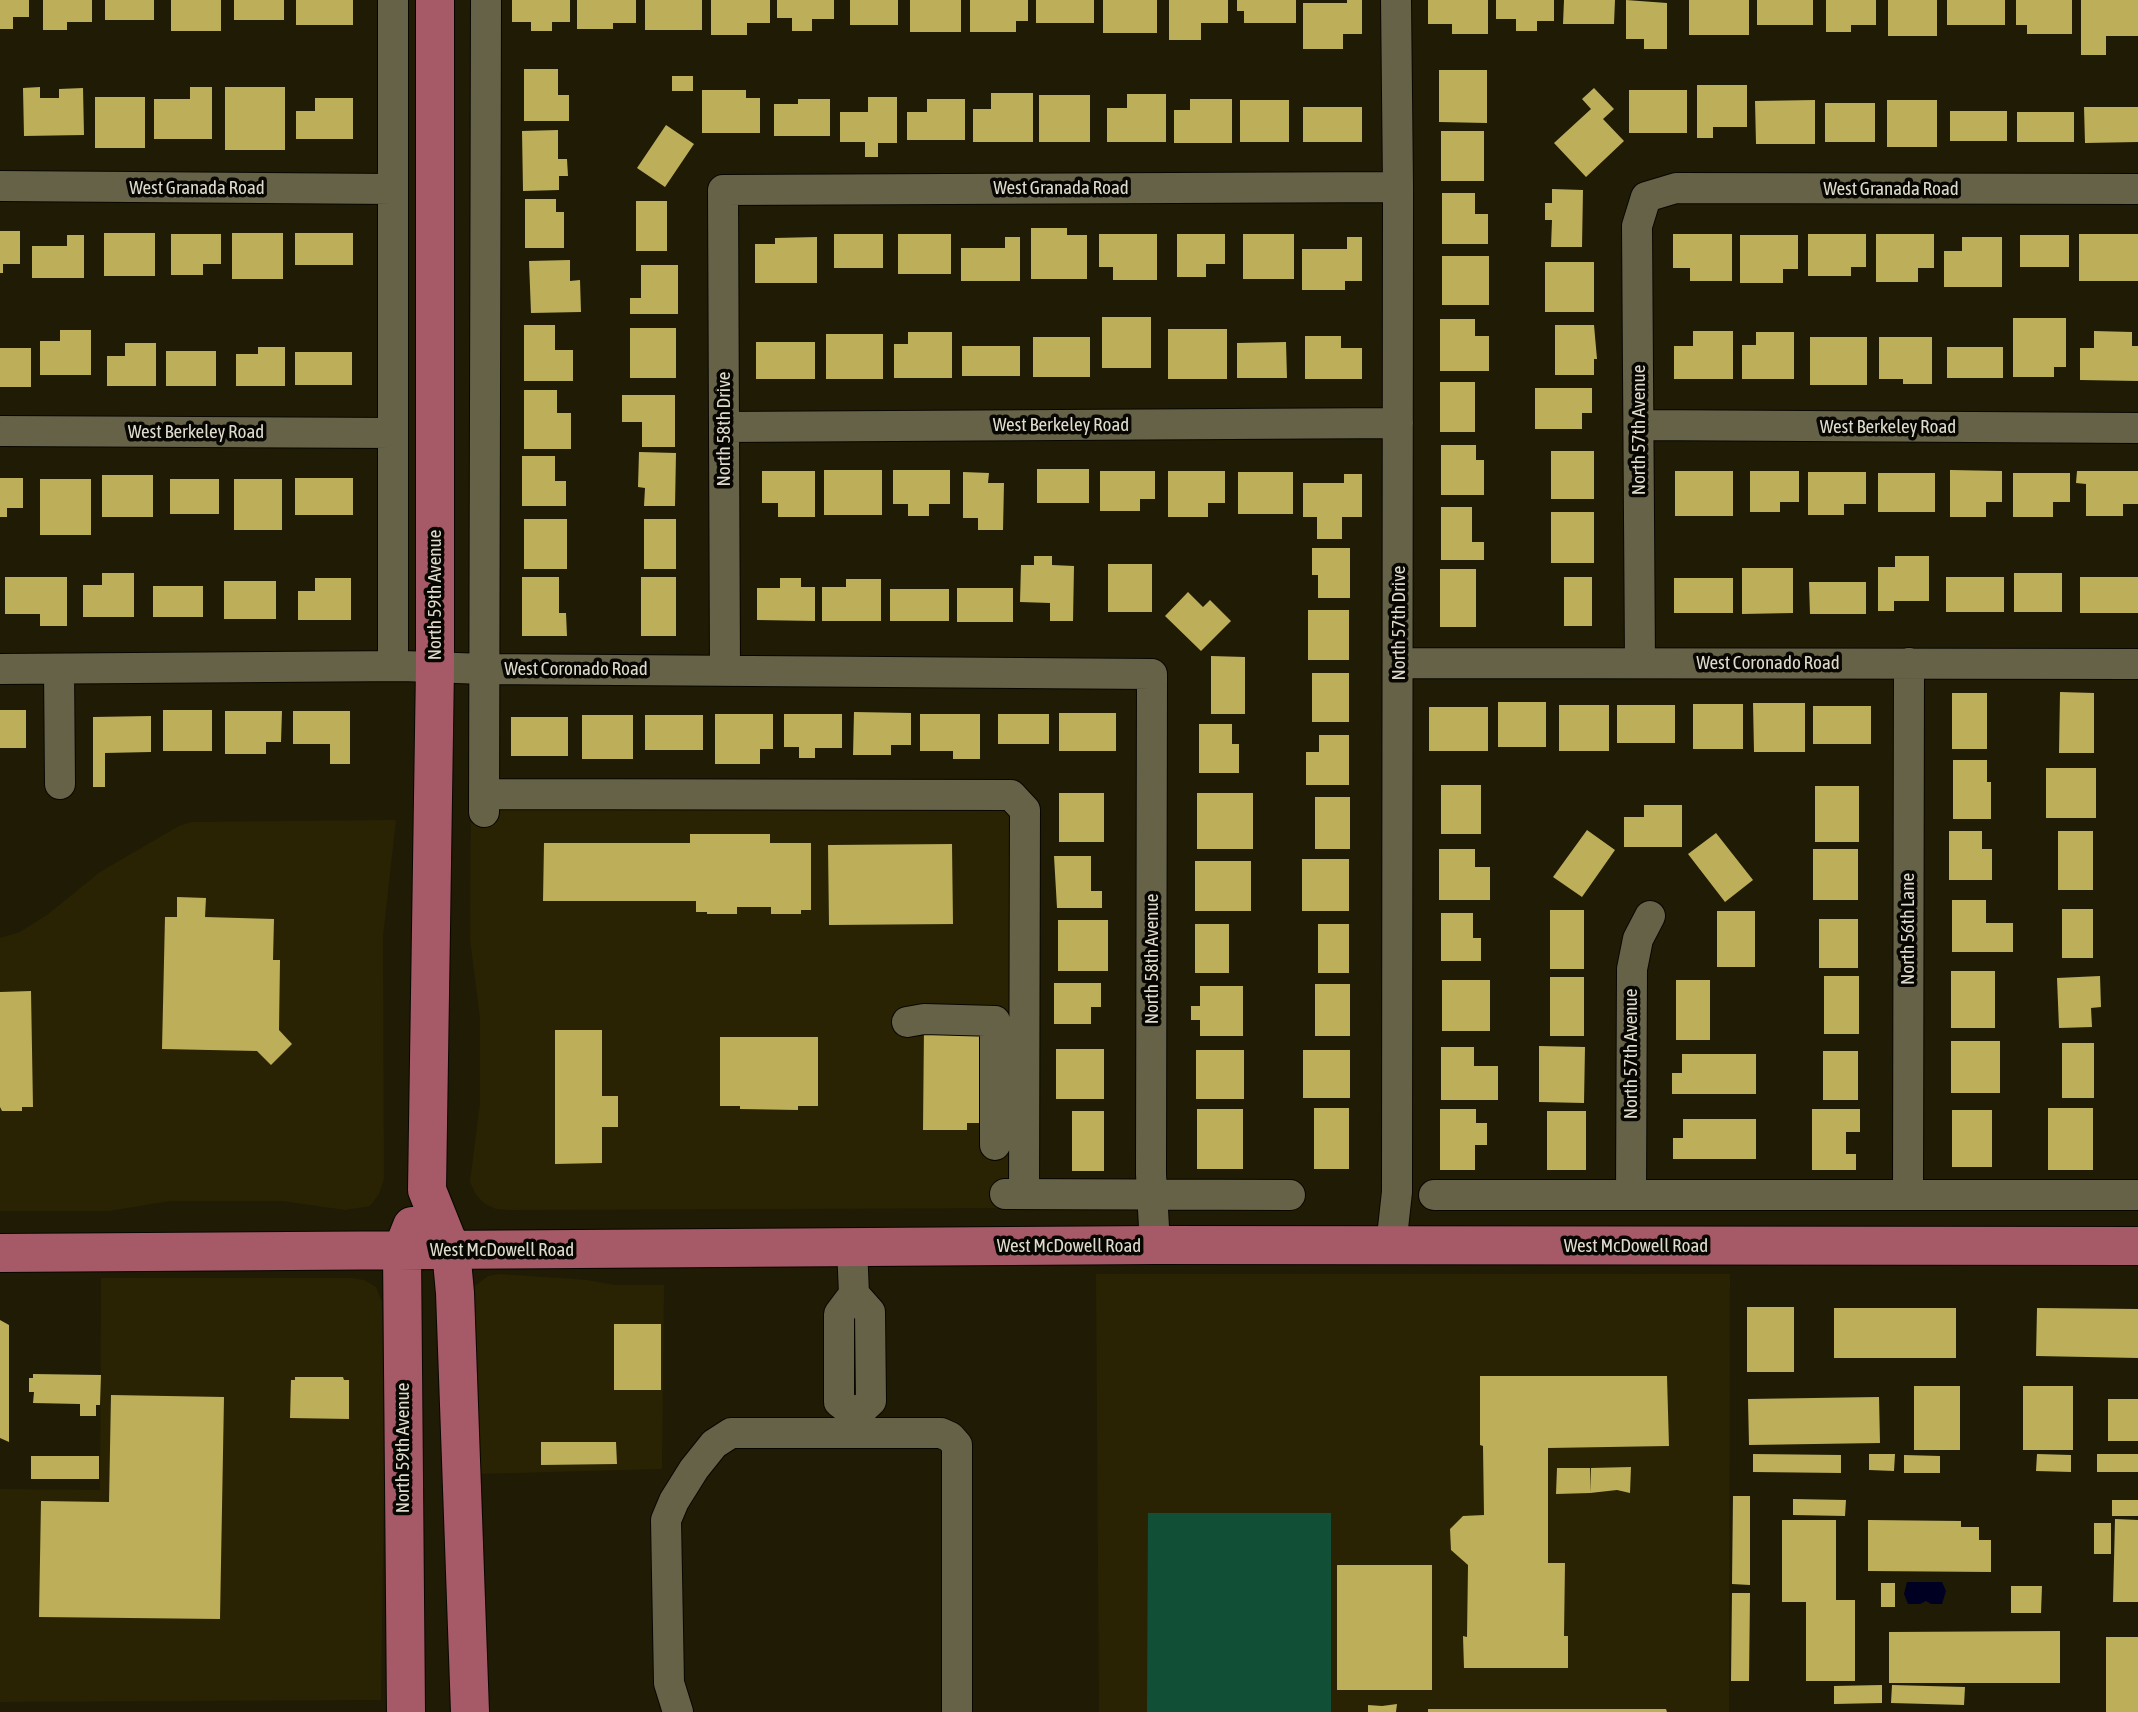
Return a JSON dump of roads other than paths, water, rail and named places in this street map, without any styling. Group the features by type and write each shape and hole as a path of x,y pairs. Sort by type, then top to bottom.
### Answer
{"main road":[{"name":"North 59th Avenue","path":"406,1712 402,1251 427,1190 435,667 435,0"},
{"name":"North 59th Avenue","path":"427,1190 451,1250 455,1293 470,1712"},
{"name":"West McDowell Road","path":"0,1252 1155,1245 2138,1246"}],"street":[{"path":"393,0 393,666"},
{"path":"486,0 484,804 1011,795 1025,810 1015,1194 1290,1195"},
{"name":"North 57th Drive","path":"1391,1246 1397,1192 1399,663 1396,0"},
{"name":"West Granada Road","path":"0,186 393,189"},
{"name":"West Granada Road","path":"723,190 1398,187"},
{"name":"West Granada Road","path":"1646,197 1676,188 2138,189"},
{"name":"North 58th Drive","path":"723,190 725,669"},
{"name":"North 57th Avenue","path":"1640,663 1637,226 1646,197"},
{"name":"West Berkeley Road","path":"724,427 1398,423"},
{"name":"West Berkeley Road","path":"1639,425 2138,428"},
{"name":"West Berkeley Road","path":"0,431 393,433"},
{"name":"West Coronado Road","path":"1399,663 2138,664"},
{"name":"North 56th Lane","path":"1908,1195 1909,663"},
{"name":"West Coronado Road","path":"0,669 393,666 1152,674"},
{"path":"59,669 61,784"},
{"name":"North 58th Avenue","path":"1152,674 1152,1195 1155,1245"},
{"name":"North 57th Avenue","path":"1631,1195 1632,969 1638,939 1650,916"},
{"path":"907,1023 924,1019 995,1021 995,1145"},
{"path":"1434,1195 2138,1195"},
{"path":"852,1247 854,1293 839,1314 839,1402 856,1424"},
{"path":"678,1712 669,1683 666,1520 680,1490 714,1444 731,1433 856,1424 941,1433 950,1437 957,1446 957,1712"}],"water":[{"path":"1907,1582 1942,1582 1946,1591 1942,1604 1926,1601 1908,1604 1904,1594"}]}
